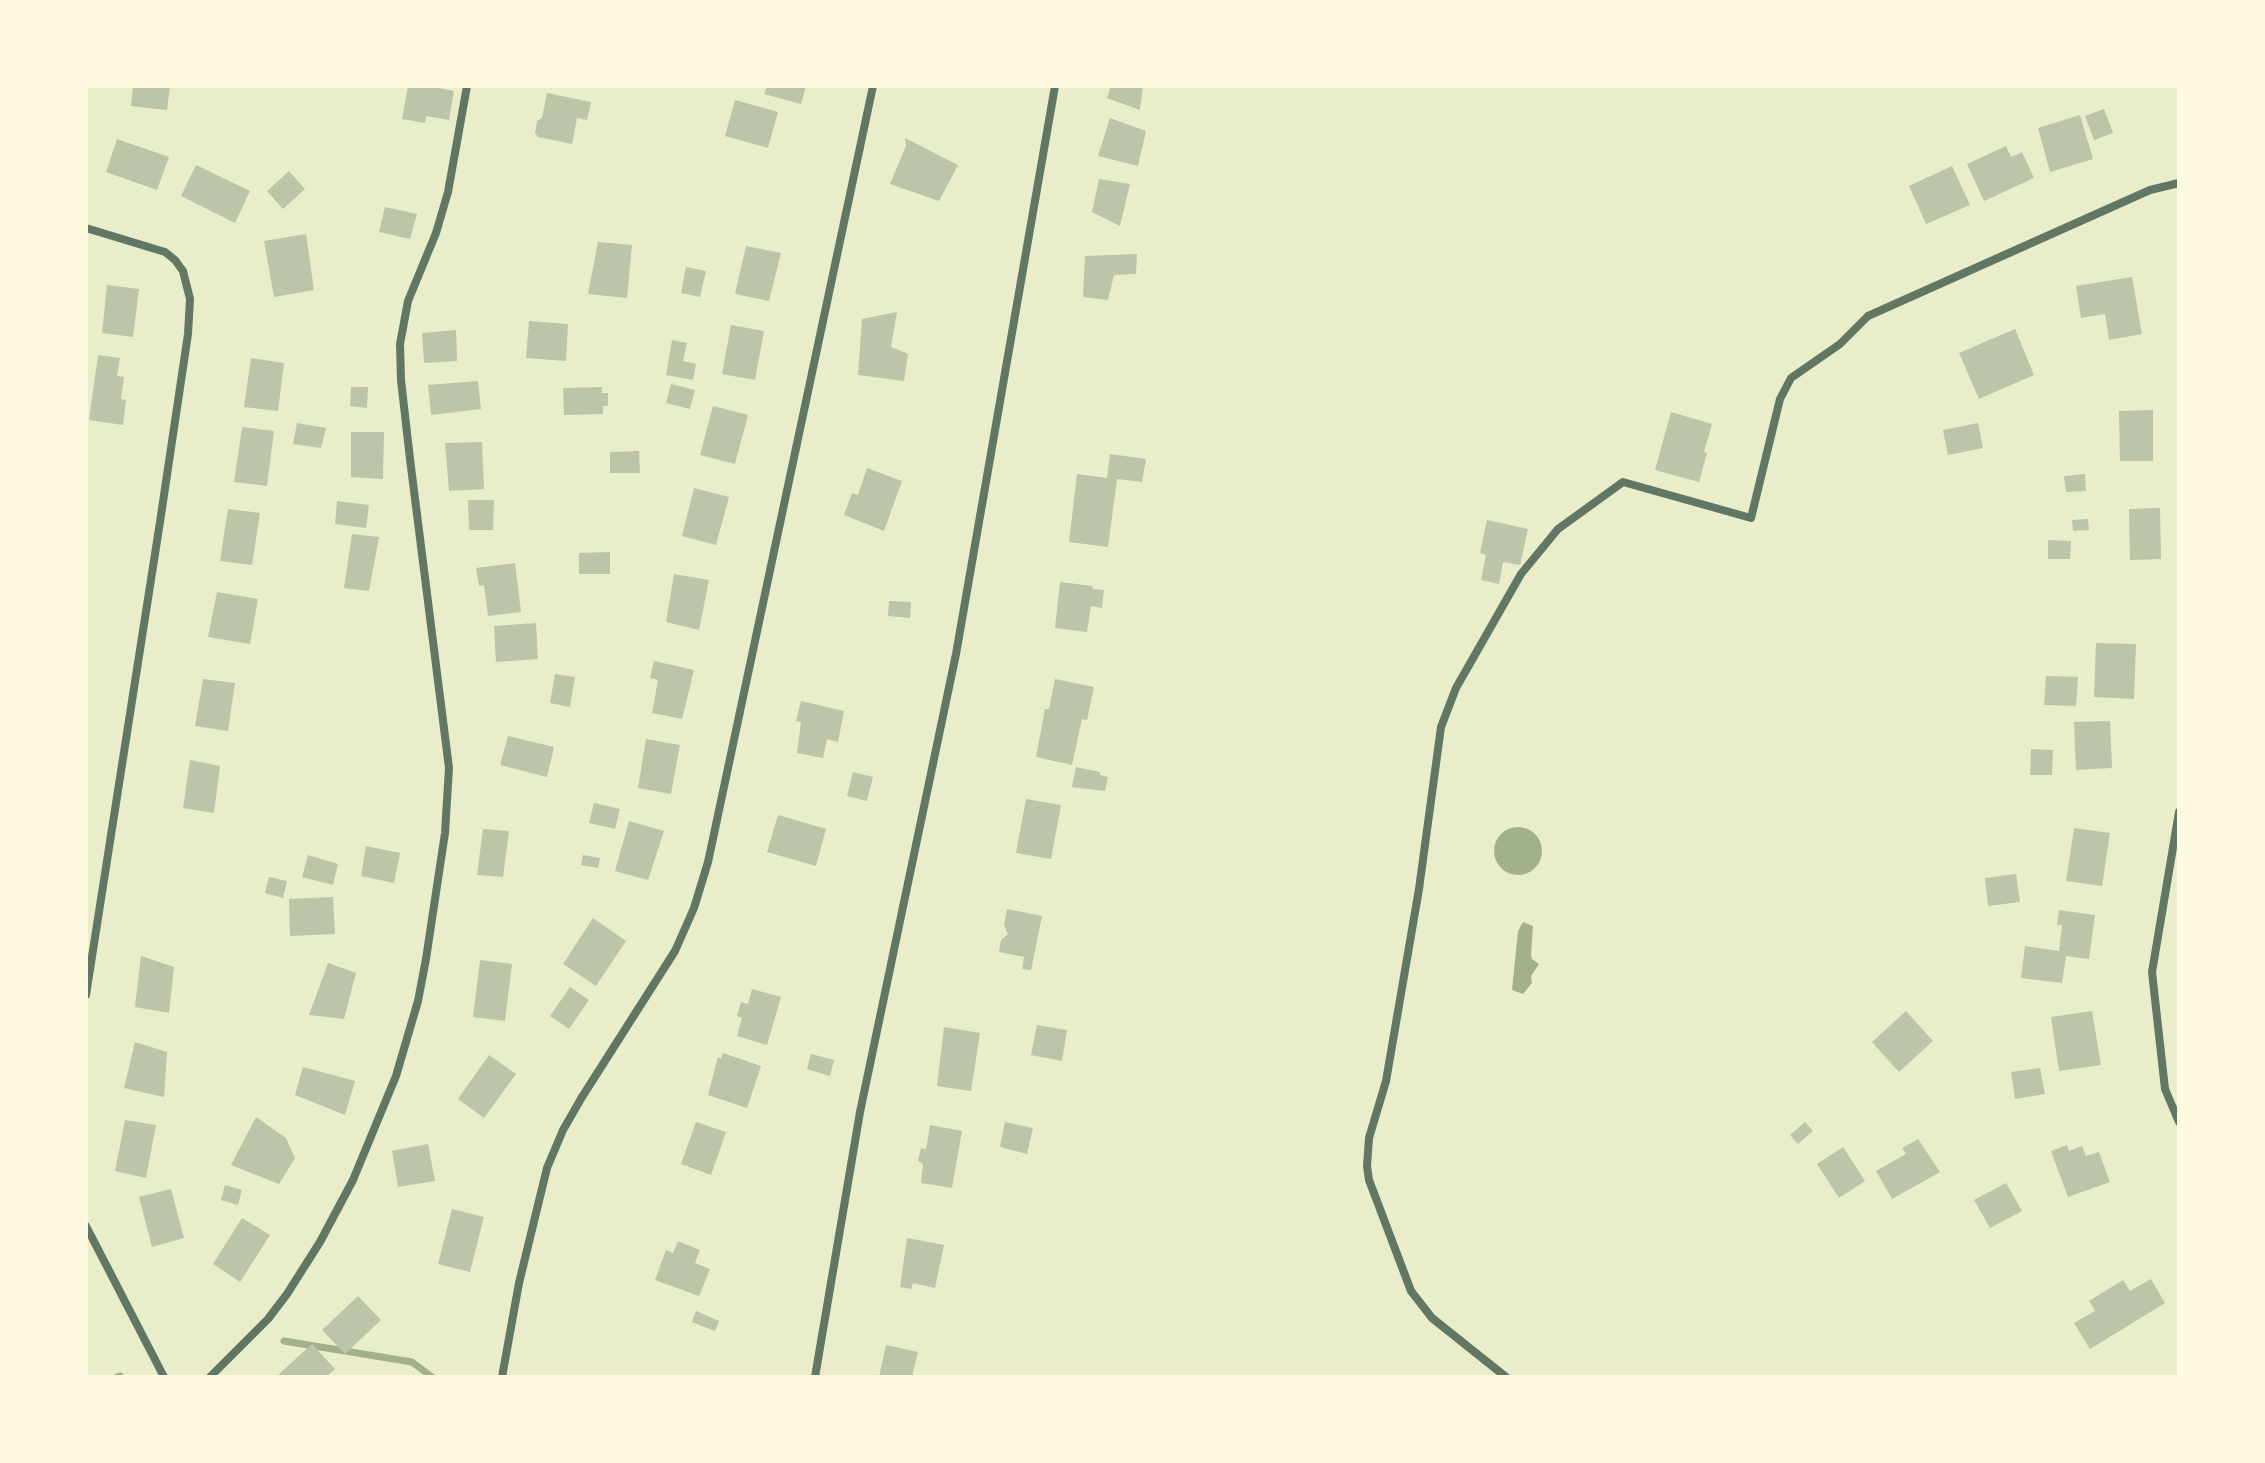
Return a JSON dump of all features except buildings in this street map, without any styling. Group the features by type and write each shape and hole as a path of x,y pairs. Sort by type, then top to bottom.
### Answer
{"street":[{"path":"210,1377 268,1319 304,1269 336,1213 370,1146 396,1076 424,973 445,833 449,768 406,432 400,344 408,301 436,233 448,192 467,86"},
{"path":"502,1377 519,1283 547,1168 563,1130 596,1072 675,951 694,908 708,862 873,86"},
{"path":"815,1377 860,1112 956,654 1055,86"},
{"path":"1506,1377 1432,1318 1411,1291 1373,1191 1367,1166 1369,1138 1388,1070 1419,889 1441,727 1456,688 1521,574 1558,529 1623,482 1751,518 1780,399 1791,378 1840,344 1868,316 2150,190 2179,183"},
{"path":"86,228 165,252 183,271 190,299 188,334 86,995"},
{"path":"2179,812 2152,972 2165,1089 2179,1122"},
{"path":"86,1226 164,1377"}],"shaded area":[{"path":"1518,827 1535,834 1542,851 1535,868 1518,875 1501,868 1494,851 1501,834"},
{"path":"1523,922 1533,926 1531,955 1539,964 1531,976 1532,983 1523,994 1512,990 1518,931"}],"waterway":[{"path":"284,1341 412,1362 432,1377"}]}
